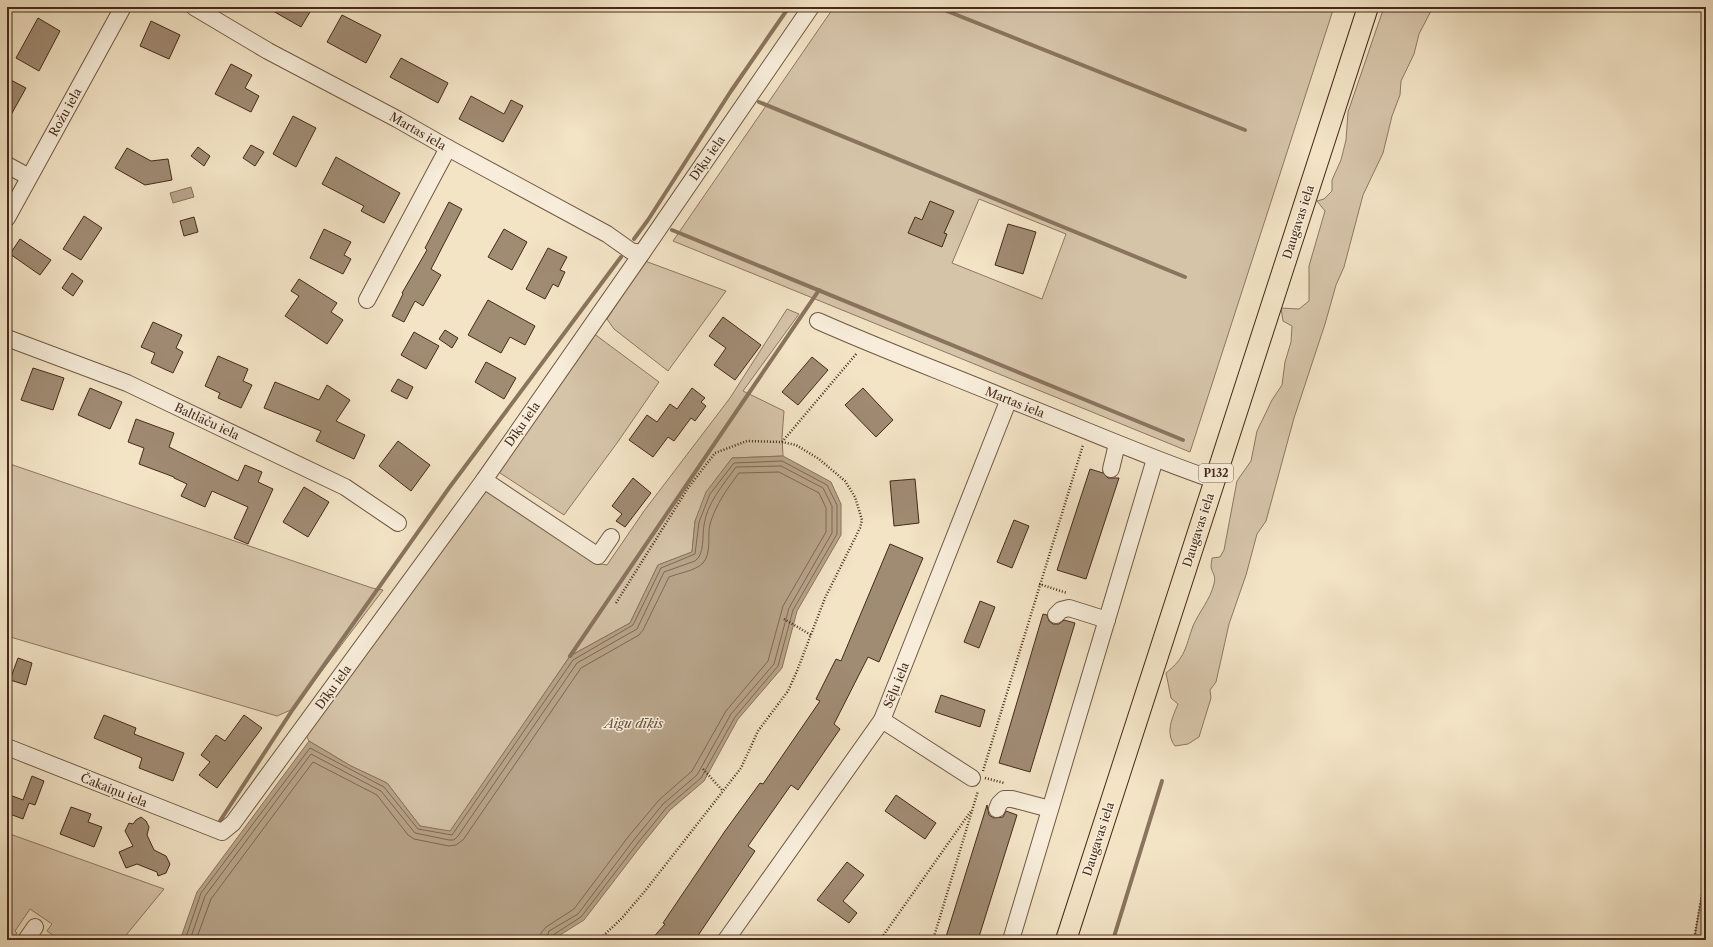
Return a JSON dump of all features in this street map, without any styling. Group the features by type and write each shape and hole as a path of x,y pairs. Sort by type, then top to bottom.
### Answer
{"main road":[{"name":"Daugavas iela","path":"1066,940 1368,7"}],"street":[{"name":"Rožu iela","path":"7,218 123,7"},
{"name":"Martas iela","path":"194,7 268,51 397,119 607,234 631,251 642,253"},
{"name":"Dīķu iela","path":"222,832 233,823 484,480 811,7"},
{"path":"368,300 448,148"},
{"path":"7,165 29,177"},
{"name":"Martas iela","path":"818,321 1117,444 1214,480"},
{"name":"Baltlāču iela","path":"7,338 127,383 345,486 398,523"},
{"name":"Sēļu iela","path":"726,940 882,720 1009,399"},
{"path":"1111,469 1117,444"},
{"path":"1011,940 1155,459"},
{"path":"484,480 598,556 611,537"},
{"path":"1056,615 1061,610 1069,608 1107,620"},
{"path":"882,720 978,780"},
{"name":"Čakaiņu iela","path":"7,747 222,832"},
{"path":"997,809 999,804 1004,799 1012,799 1050,809"}],"path":[{"path":"782,442 867,342"},
{"path":"933,940 972,809 978,780 1087,431"},
{"path":"599,940 622,918 741,768 758,731 788,691 825,598 852,547 860,528 862,520 855,496 845,481 819,458 796,445 782,442 747,440 715,453 688,488 616,602"},
{"path":"784,619 811,635"},
{"path":"703,770 723,791"},
{"path":"880,940 972,809"},
{"path":"1694,940 1706,871"},
{"path":"536,936 538,940"}],"shaded area":[{"path":"834,7 1334,7 1190,452 673,241","holes":["979,199 1066,234 1042,299 952,263"]},
{"path":"1384,7 1433,7 1419,34 1414,54 1401,81 1400,95 1392,116 1383,153 1363,195 1344,267 1336,285 1325,324 1294,418 1266,521 1257,534 1246,575 1229,624 1216,682 1210,690 1211,698 1199,737 1188,744 1175,746 1170,736 1170,725 1178,704 1171,698 1166,673 1178,662 1184,652 1193,626 1212,590 1215,579 1211,567 1212,558 1220,557 1224,550 1237,481 1251,461 1257,431 1272,400 1282,385 1285,362 1291,342 1292,326 1283,321 1281,308 1299,309 1309,301 1309,266 1325,211 1317,201 1324,199 1332,191 1332,180 1341,160 1346,140 1348,112"},
{"path":"645,261 726,291 668,371 614,329 607,319"},
{"path":"787,309 799,314 743,391 784,411 782,437 783,456 732,458 695,521 692,552 658,565 630,623 570,656 450,832 420,826 387,783 351,766 309,741 305,733 485,489 594,563 607,565 644,511 730,398"},
{"path":"593,333 659,382 617,443 564,515 497,471"},
{"path":"7,463 372,588 383,590 293,709 277,716 7,636"},
{"path":"7,833 164,889 122,940 60,940 47,931 52,924 30,909 15,931 17,933 12,940 7,940"},
{"path":"1706,871 1706,940 1694,940"}],"water":[{"path":"191,187 194,197 173,203 170,193"},
{"name":"Aigu dīķis","path":"783,456 831,482 841,504 841,535 797,611 782,668 738,719 704,781 670,810 584,920 552,940 180,940 197,892 309,741 351,766 387,783 420,826 450,831 570,656 630,623 658,565 692,552 695,521 706,492 732,458"}],"building":[{"path":"266,7 313,7 301,27"},
{"path":"342,15 381,35 366,63 327,42"},
{"path":"38,18 60,31 39,71 16,58"},
{"path":"151,21 180,35 169,59 140,46"},
{"path":"401,58 448,83 438,103 390,77"},
{"path":"231,64 252,75 245,88 259,96 251,112 215,94"},
{"path":"7,78 26,88 7,122"},
{"path":"471,96 504,114 511,100 523,106 503,142 459,119"},
{"path":"293,116 316,128 296,167 273,154"},
{"path":"251,145 264,152 255,166 243,158"},
{"path":"198,147 210,156 204,166 191,156"},
{"path":"127,148 151,161 168,159 172,180 145,185 115,168"},
{"path":"336,157 400,193 384,223 361,211 364,206 322,184"},
{"path":"930,201 954,211 944,233 947,234 942,247 908,233 915,217 922,220"},
{"path":"449,202 462,209 431,269 441,275 423,306 415,301 404,322 392,316 403,294 402,293 427,250 425,248"},
{"path":"84,216 102,228 81,260 63,249"},
{"path":"194,217 198,232 184,236 180,221"},
{"path":"1008,224 1036,232 1023,274 995,265"},
{"path":"324,229 351,242 344,255 351,259 343,274 310,258"},
{"path":"504,229 527,242 512,270 488,257"},
{"path":"20,239 51,260 40,275 10,254"},
{"path":"548,248 567,257 560,270 565,272 558,287 553,284 545,299 526,289"},
{"path":"72,273 83,281 73,296 62,288"},
{"path":"299,279 337,303 331,312 343,320 327,344 285,316 299,296 291,291"},
{"path":"488,300 535,326 525,345 510,337 501,353 468,335"},
{"path":"723,317 761,345 735,380 714,365 726,348 709,336"},
{"path":"153,322 182,335 176,348 183,352 173,373 151,363 155,353 141,347"},
{"path":"445,330 458,338 452,348 439,339"},
{"path":"414,332 439,346 426,369 401,355"},
{"path":"218,356 248,369 243,381 252,385 241,408 218,398 220,393 205,386"},
{"path":"812,357 828,370 798,405 782,392"},
{"path":"486,362 516,378 504,399 475,382"},
{"path":"33,368 64,378 53,410 21,400"},
{"path":"398,379 413,387 407,399 391,391"},
{"path":"275,382 319,400 327,385 350,400 336,421 365,435 354,459 316,441 321,431 264,408"},
{"path":"90,388 122,402 110,429 78,415"},
{"path":"692,388 705,398 701,402 706,406 695,421 691,418 674,441 668,437 653,457 629,440 647,415 657,422 670,404 677,409"},
{"path":"863,388 893,420 876,437 845,405"},
{"path":"136,419 174,433 169,447 238,481 245,465 262,472 258,482 273,489 248,544 234,538 248,507 212,491 205,507 181,496 187,484 174,477 139,464 144,448 128,442"},
{"path":"398,441 430,465 411,491 379,466"},
{"path":"1090,469 1103,473 1108,478 1119,478 1086,579 1057,570"},
{"path":"633,478 651,493 625,527 616,521 622,514 612,506"},
{"path":"915,479 919,523 894,526 890,481"},
{"path":"304,487 329,502 308,537 283,522"},
{"path":"1014,520 1029,526 1012,568 997,562"},
{"path":"890,544 923,558 879,662 868,657 834,724 840,729 798,790 791,785 748,846 755,851 695,940 651,940 665,924 663,923 725,831 760,783 763,784 820,701 816,699 836,659 841,661"},
{"path":"980,601 995,607 979,648 964,642"},
{"path":"1043,614 1047,615 1049,621 1053,624 1059,624 1064,620 1075,623 1030,772 999,763"},
{"path":"18,658 32,663 26,685 10,680"},
{"path":"941,695 985,710 980,727 935,712"},
{"path":"104,715 136,728 134,734 184,753 173,781 139,768 142,758 94,738"},
{"path":"244,715 262,728 217,788 199,775 210,762 201,755 216,735 225,741"},
{"path":"32,776 44,781 35,805 29,803 23,819 7,813 7,794 23,800"},
{"path":"896,795 936,823 925,839 885,811"},
{"path":"987,805 989,815 994,818 1003,817 1006,811 1017,815 978,940 945,940"},
{"path":"71,807 91,814 88,822 102,827 94,847 60,834"},
{"path":"141,817 146,821 149,827 147,835 154,850 166,856 170,864 166,873 158,876 157,872 137,864 126,868 119,852 133,846 125,831 129,823 133,824"},
{"path":"847,862 864,875 843,901 857,913 849,923 817,900"}],"waterway":[{"path":"634,239 648,220 731,91 789,7"},
{"path":"937,7 1245,130"},
{"path":"759,102 1185,277"},
{"path":"672,230 1183,440"},
{"path":"220,821 293,709 449,488 621,257"},
{"path":"570,656 819,290"},
{"path":"1113,940 1162,781"}]}
